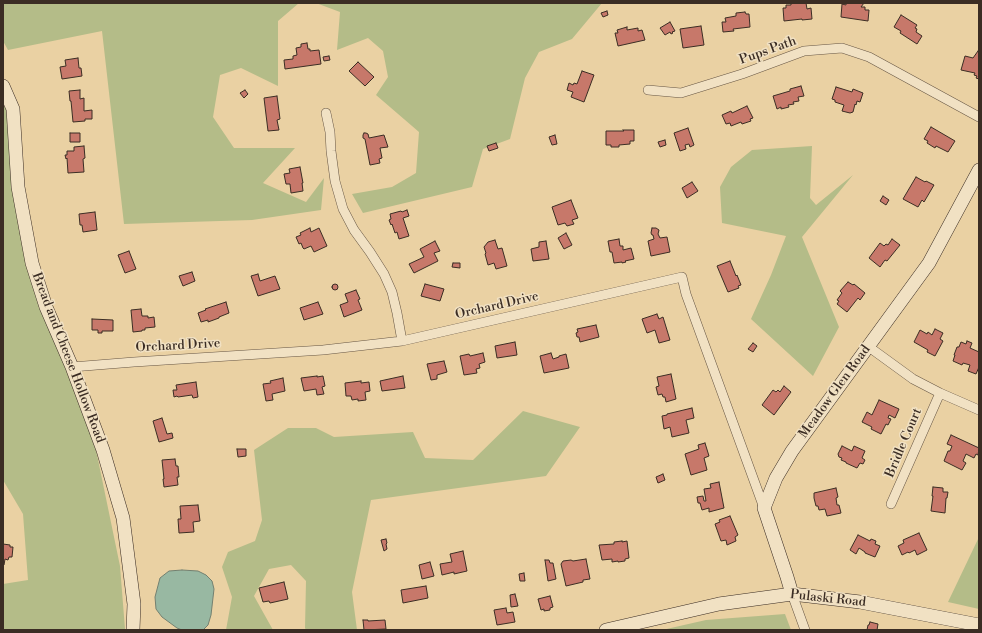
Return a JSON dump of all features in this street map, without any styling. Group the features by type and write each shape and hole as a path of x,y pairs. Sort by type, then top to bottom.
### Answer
{"main road":[{"name":"Bread and Cheese Hollow Road","path":"3,86 13,109 18,187 32,263 46,307 72,367 103,450 123,518 134,604 133,630"},
{"name":"Meadow Glen Road","path":"764,508 776,478 792,450 929,262 979,170"},
{"path":"764,508 792,594"},
{"name":"Pulaski Road","path":"606,630 719,604 792,594 860,602 979,625"}],"street":[{"name":"Pups Path","path":"648,90 681,93 742,74 804,51 842,48 869,57 979,117"},
{"path":"326,113 330,132 335,181 343,209 354,230 384,274 392,292 402,341"},
{"name":"Orchard Drive","path":"72,367 323,350 402,341 682,277 686,294 764,508"},
{"path":"868,347 913,379 979,410"},
{"name":"Bridle Court","path":"891,504 940,393"},
{"path":"792,594 805,630"}],"shaded area":[{"path":"3,3 299,3 278,21 278,86 241,68 220,75 213,117 234,148 295,148 263,183 306,202 324,178 321,210 252,220 124,224 102,31 8,50 3,41"},
{"path":"316,3 602,3 572,39 539,52 525,78 510,139 483,149 472,187 363,213 352,194 392,187 416,173 419,132 376,95 388,77 383,51 368,38 337,50 340,12"},
{"path":"3,104 9,113 25,247 96,450 120,566 124,630 3,630 3,584 28,580 23,514 3,480"},
{"path":"812,146 810,198 816,205 853,175 802,237 839,327 813,376 751,319 771,275 786,236 722,223 720,187 731,167 752,150"},
{"path":"523,411 580,427 546,476 371,500 352,592 357,630 306,630 306,581 291,565 269,569 254,596 273,630 226,630 232,597 222,567 228,552 255,541 262,520 254,450 288,428 316,428 334,437 413,432 425,458 473,460"},
{"path":"979,537 979,609 948,602"},
{"path":"169,571 198,571 206,575 212,581 214,589 211,615 208,625 203,630 182,630 177,628 162,617 156,609 155,597 160,578"},
{"path":"785,614 791,630 662,630 706,620"}],"building":[{"path":"791,3 806,3 807,9 811,8 812,19 784,21 783,8 786,8 786,5 791,5"},
{"path":"846,3 864,3 861,7 865,7 865,10 869,10 868,21 841,17 842,4 846,5"},
{"path":"607,11 608,15 603,17 601,13"},
{"path":"745,12 746,14 749,14 750,27 723,32 722,22 726,22 725,18 736,16 736,13"},
{"path":"901,15 917,25 915,28 917,29 916,32 922,36 917,44 900,33 901,31 894,27"},
{"path":"670,22 675,31 671,34 670,32 665,35 660,28"},
{"path":"701,26 704,45 683,48 680,29"},
{"path":"627,27 627,30 638,28 638,31 642,30 645,40 618,46 615,33 618,33 617,30"},
{"path":"307,43 310,51 319,50 321,64 285,69 284,60 293,59 293,56 297,55 296,48 301,47 301,44"},
{"path":"978,51 979,79 974,75 975,73 961,70 965,56 973,58"},
{"path":"329,56 330,60 324,61 323,57"},
{"path":"78,58 82,76 62,79 60,67 66,66 65,60"},
{"path":"358,62 374,77 365,86 349,71"},
{"path":"582,71 594,75 584,102 571,97 573,92 567,90 569,83 573,85 574,83 577,84"},
{"path":"801,86 804,96 798,97 799,101 788,105 789,107 781,109 781,107 777,109 773,96"},
{"path":"836,87 852,92 853,89 863,93 860,102 857,101 856,105 855,104 853,112 850,113 842,111 844,105 835,102 835,100 832,99"},
{"path":"80,90 80,99 84,98 84,111 92,110 92,119 73,122 69,91"},
{"path":"245,90 248,94 244,98 240,93"},
{"path":"277,96 280,119 277,120 279,130 268,131 264,98"},
{"path":"747,106 753,118 750,119 751,121 742,124 741,122 731,126 730,123 726,124 722,115 731,111 732,113"},
{"path":"931,127 955,141 948,152 936,146 935,148 924,139"},
{"path":"688,128 694,145 690,147 689,144 685,145 686,149 680,151 674,133"},
{"path":"623,130 634,130 634,141 630,141 630,144 619,145 619,147 611,147 611,145 606,145 606,131 624,131"},
{"path":"70,133 80,133 80,142 70,142"},
{"path":"364,133 368,134 369,138 384,135 388,147 380,148 382,158 379,159 380,163 370,165 365,139 363,138"},
{"path":"555,135 557,144 552,145 549,137"},
{"path":"665,140 666,145 660,147 658,142"},
{"path":"496,143 498,148 489,151 487,146"},
{"path":"84,146 84,172 68,173 67,158 66,159 65,155 67,155 67,151 74,151 74,147"},
{"path":"300,167 303,191 291,193 290,184 286,184 284,174 290,173 289,169"},
{"path":"916,177 934,185 924,202 922,200 918,207 903,199"},
{"path":"692,182 698,191 687,198 682,188"},
{"path":"883,196 889,200 886,205 880,201"},
{"path":"571,200 578,218 572,220 574,224 567,226 565,223 558,225 552,207"},
{"path":"407,210 409,216 403,218 409,236 399,239 397,232 395,233 389,220 391,219 390,214"},
{"path":"95,212 97,230 83,232 82,225 80,225 79,214"},
{"path":"310,228 311,232 319,228 327,246 314,252 311,246 304,249 301,243 299,244 296,237 301,235 300,233"},
{"path":"652,228 659,230 658,234 660,238 667,237 670,252 651,256 648,241 654,239 651,233"},
{"path":"566,233 572,245 564,249 558,238"},
{"path":"619,239 620,246 623,246 623,250 631,248 634,259 622,263 614,263 608,241"},
{"path":"892,239 900,245 880,267 869,258 880,243 884,246 886,244 888,245"},
{"path":"495,240 498,249 502,248 507,266 496,269 494,263 488,265 484,247 488,242"},
{"path":"435,241 440,251 434,253 438,261 414,273 409,264 424,257 420,249"},
{"path":"546,241 549,259 533,261 531,249 539,247 539,242"},
{"path":"129,251 136,269 125,273 118,255"},
{"path":"730,261 741,285 738,286 739,288 728,292 717,266"},
{"path":"453,263 460,263 460,268 452,267"},
{"path":"192,272 195,281 183,286 179,276"},
{"path":"258,274 260,281 275,276 280,289 258,296 251,276"},
{"path":"848,282 853,285 854,284 865,293 860,300 858,298 847,312 837,304 839,301 837,300 842,293 840,291"},
{"path":"335,284 338,287 335,290 332,287"},
{"path":"425,284 444,289 440,301 421,296"},
{"path":"356,290 360,299 358,300 362,310 344,317 340,305 348,302 345,294"},
{"path":"226,302 229,313 208,322 208,320 201,322 198,313"},
{"path":"318,302 323,314 304,320 300,308"},
{"path":"141,309 142,316 148,316 148,318 154,317 155,327 145,328 145,330 142,331 133,332 131,310"},
{"path":"657,314 659,319 663,317 670,340 659,343 655,330 647,333 642,319"},
{"path":"92,319 113,320 113,331 102,331 102,333 98,333 98,330 92,330"},
{"path":"596,325 599,337 580,342 576,333 578,332 577,329"},
{"path":"935,329 943,333 940,339 943,341 935,356 914,342 920,330 927,334 928,332 932,335"},
{"path":"967,341 972,343 970,348 979,352 979,367 976,374 968,371 970,365 963,363 962,365 953,361 957,347 959,347 961,342 966,344"},
{"path":"515,342 517,355 497,358 495,346"},
{"path":"753,343 757,346 753,352 748,349"},
{"path":"483,353 485,362 479,364 480,368 476,369 477,373 464,375 460,356 469,354 470,356"},
{"path":"551,353 553,359 566,354 569,368 544,373 540,356"},
{"path":"444,361 447,372 437,375 437,379 431,380 427,364"},
{"path":"671,374 676,399 666,402 665,397 663,397 662,394 658,395 656,387 659,386 657,377"},
{"path":"323,376 325,386 322,387 324,394 317,395 316,389 304,391 301,378"},
{"path":"403,376 405,388 382,391 380,381"},
{"path":"283,378 285,391 272,394 273,400 266,401 263,384 271,383 270,381"},
{"path":"361,381 361,383 369,382 370,391 365,392 366,400 352,400 351,396 346,396 345,383"},
{"path":"196,382 198,397 193,398 192,395 174,397 173,390 177,390 176,385"},
{"path":"784,386 791,392 774,415 762,405 773,390 776,392 778,390 780,392"},
{"path":"879,400 899,409 895,418 889,415 888,418 891,419 888,425 886,424 881,434 862,422 867,412 872,415"},
{"path":"692,408 694,418 686,420 689,433 672,437 670,427 664,429 662,416"},
{"path":"162,418 167,434 172,433 173,438 159,442 153,421"},
{"path":"951,435 979,448 978,455 976,454 974,458 966,454 963,461 966,463 962,470 944,461 952,446 947,444"},
{"path":"705,443 709,456 704,458 707,470 691,475 685,454 699,449 698,445"},
{"path":"842,446 852,451 854,446 865,451 862,458 865,460 863,464 860,463 857,468 841,460 842,458 839,457 838,454"},
{"path":"237,449 246,449 246,456 238,457"},
{"path":"175,459 176,466 178,466 178,485 164,487 162,460"},
{"path":"663,474 665,480 658,483 656,477"},
{"path":"719,482 724,508 709,512 709,508 702,510 700,503 698,503 697,497 703,496 704,501 706,501 704,489 711,488 710,484"},
{"path":"933,487 943,488 943,492 948,492 945,513 931,511"},
{"path":"836,488 838,497 836,498 837,505 839,505 841,513 827,516 825,509 819,510 818,506 816,506 814,493"},
{"path":"198,505 200,521 193,522 194,532 179,533 178,519 181,519 180,506"},
{"path":"730,516 738,535 735,537 736,541 727,545 726,540 721,541 715,524 720,522 719,520"},
{"path":"919,533 927,550 917,555 915,550 902,555 898,546 904,543 903,540"},
{"path":"858,535 870,541 871,539 876,541 875,544 880,546 875,557 865,553 859,548 856,554 850,550"},
{"path":"386,539 387,549 384,551 381,540"},
{"path":"627,541 629,558 625,559 625,561 618,562 612,562 612,559 602,560 599,545 614,544 614,542"},
{"path":"3,544 13,547 12,557 9,557 8,560 5,559 4,565 3,565"},
{"path":"463,551 467,571 442,575 440,564 452,562 450,554"},
{"path":"586,559 590,579 566,586 561,564 563,561"},
{"path":"545,560 549,560 550,563 553,563 556,579 548,581"},
{"path":"430,562 434,576 422,579 419,565"},
{"path":"524,573 525,581 520,581 519,574"},
{"path":"284,582 288,599 270,603 269,601 263,602 259,588"},
{"path":"426,586 428,598 403,603 401,590"},
{"path":"515,594 518,606 511,607 510,595"},
{"path":"550,596 553,607 550,608 550,610 541,610 538,599"},
{"path":"506,608 507,613 513,612 515,622 497,625 494,610"},
{"path":"363,620 385,620 386,629 364,630"},
{"path":"870,622 878,624 877,630 867,630"}]}
